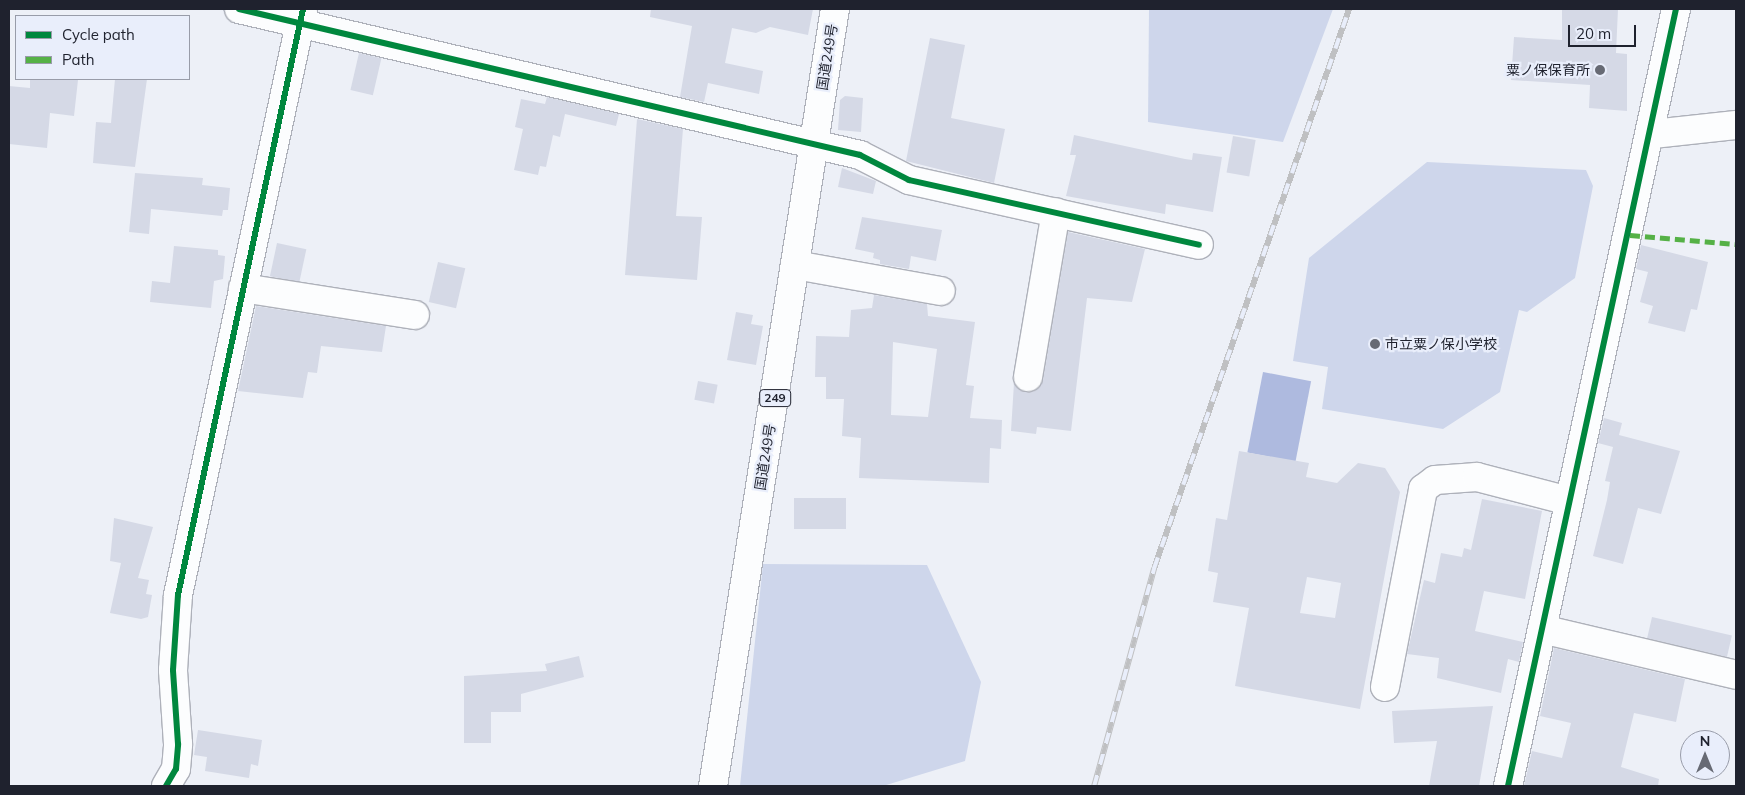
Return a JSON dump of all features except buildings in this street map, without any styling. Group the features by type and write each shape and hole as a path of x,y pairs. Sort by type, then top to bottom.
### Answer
{"main road":[{"path":"238,9 302,16 860,155 909,180 1199,245"},
{"name":"国道249号","path":"714,786 835,9"},
{"path":"1508,786 1569,501 1652,134 1676,9"},
{"path":"166,786 176,769 178,744 173,670 178,595 302,16"},
{"path":"1652,134 1736,125"},
{"path":"1028,377 1056,212"},
{"path":"795,265 941,291"},
{"path":"243,288 415,315"},
{"path":"1385,687 1423,489 1435,480 1476,477 1569,501"},
{"path":"1542,629 1736,675"}],"shaded area":[{"path":"1149,9 1333,9 1283,142 1148,122"},
{"path":"1427,162 1586,170 1593,186 1575,278 1527,312 1519,310 1500,392 1443,429 1322,409 1328,367 1293,361 1309,258"},
{"path":"763,564 927,565 981,682 965,761 883,786 740,786"}],"water":[{"path":"1263,372 1311,381 1295,462 1247,452"}],"railway":[{"path":"1094,786 1154,568 1349,9"}],"marked path":[{"path":"1630,235 1736,244"}],"cycle path":[{"path":"239,9 860,155 909,180 1199,245"},
{"path":"166,786 176,769 178,744 173,670 178,595 303,9"},
{"path":"1508,786 1676,9"}],"place":[{"name":"粟ノ保保育所","path":"1600,70"},
{"name":"市立粟ノ保小学校","path":"1375,344"}]}
